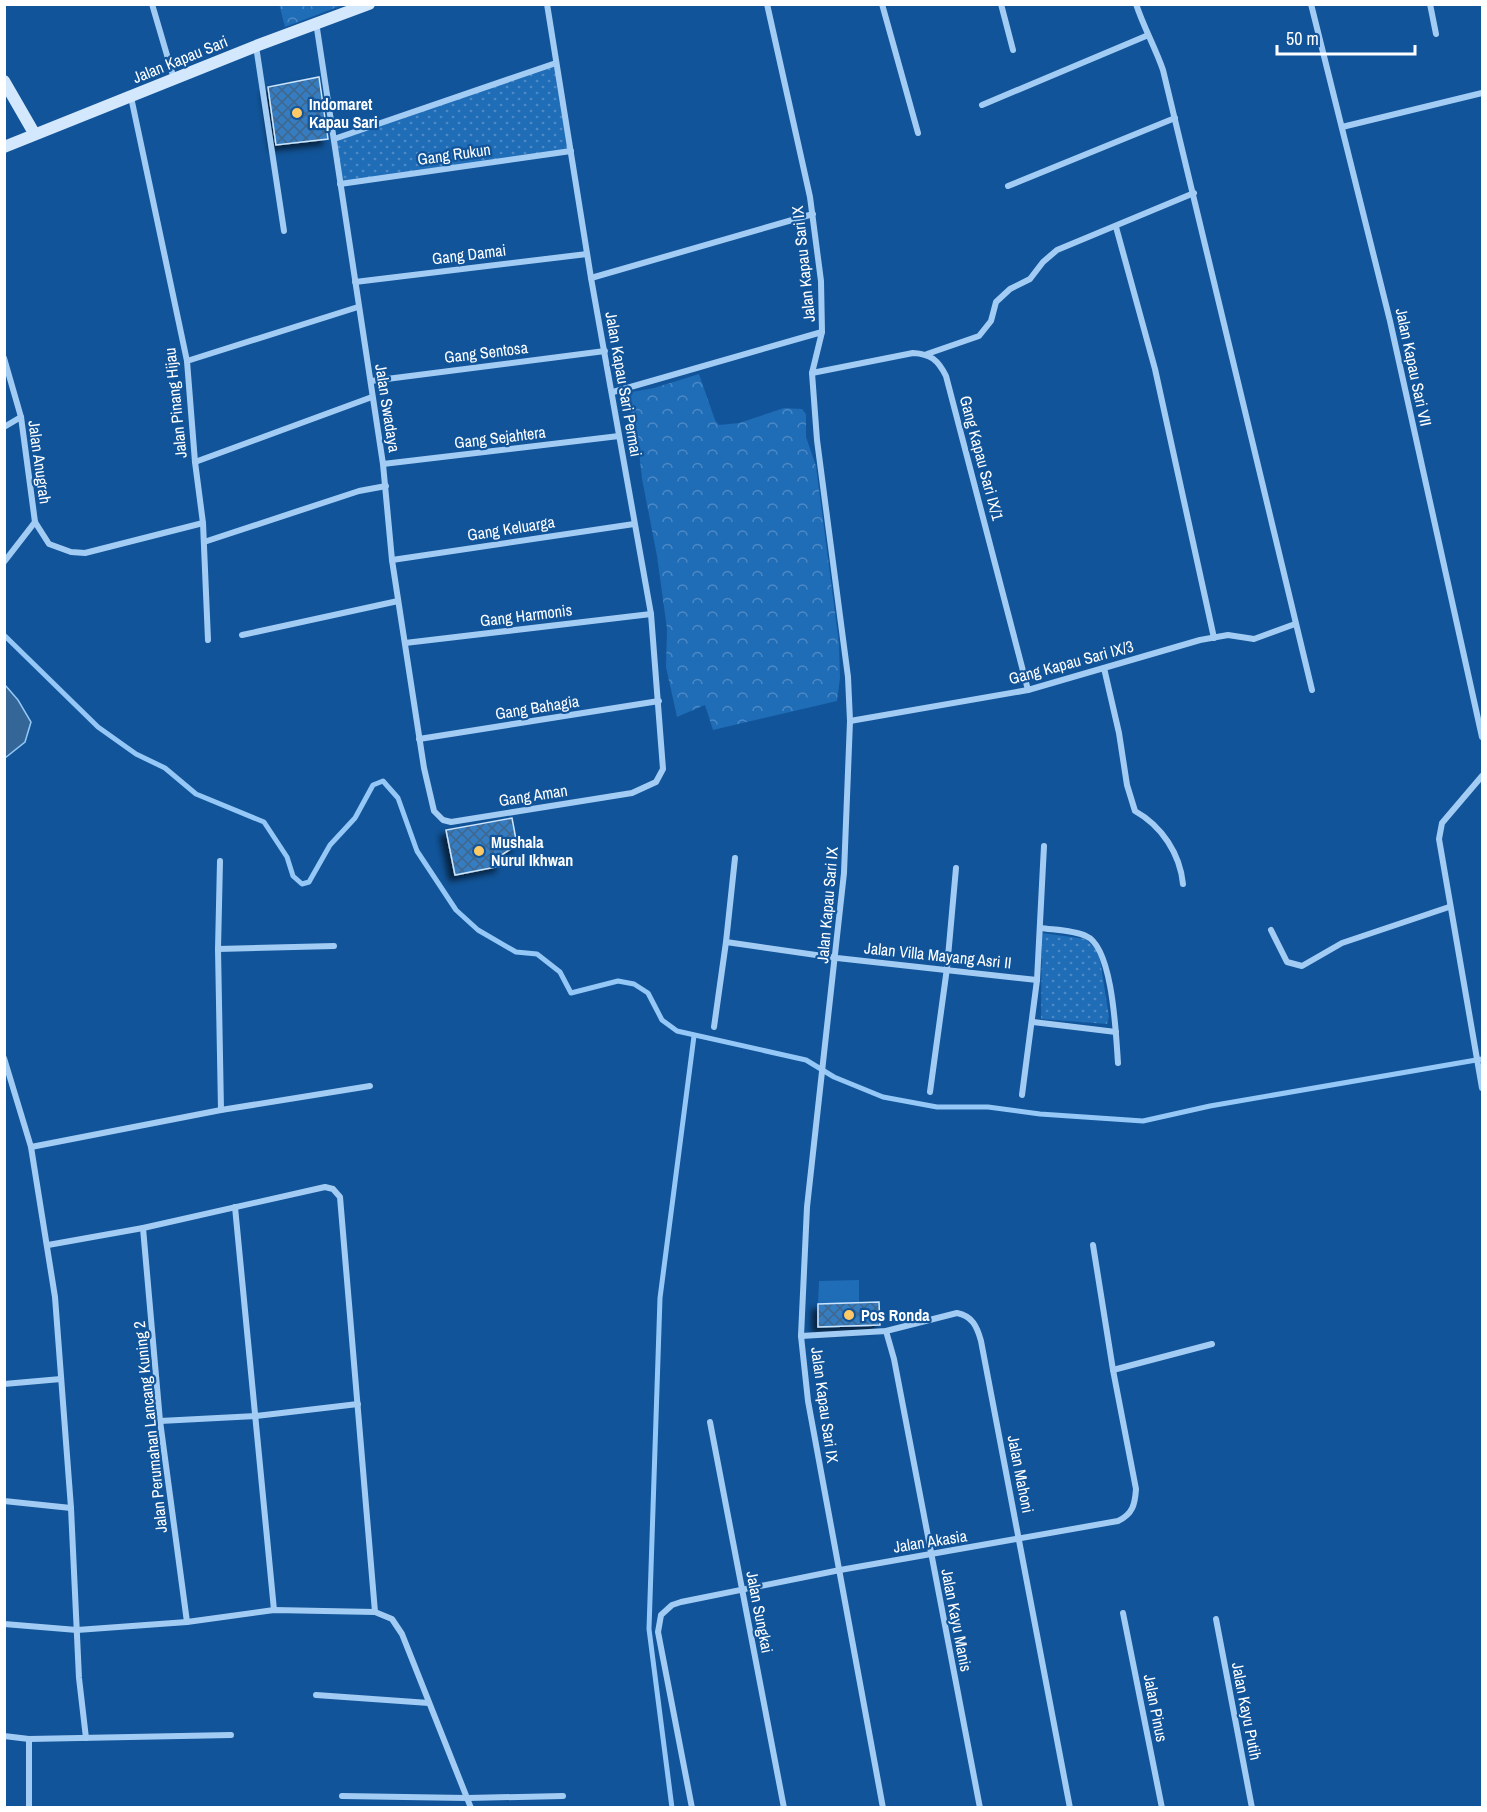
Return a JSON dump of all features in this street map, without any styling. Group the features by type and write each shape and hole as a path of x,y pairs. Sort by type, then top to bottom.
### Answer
{"main road":[{"name":"Jalan Kapau Sari","path":"4,147 34,133 131,97 316,22 369,4"},
{"path":"4,81 34,133"}],"street":[{"path":"152,4 174,79"},
{"name":"Jalan Kapau Sari Permai","path":"547,4 591,278 651,614 663,770 651,785"},
{"name":"Jalan Kapau Sari IX","path":"767,4 813,214 821,281 822,332 812,373 817,440 848,677 850,721 844,873 837,958 820,1084 807,1208 801,1336 808,1401 883,1808"},
{"path":"882,4 918,133"},
{"path":"1001,4 1013,50"},
{"path":"1136,4 1146,36 1155,47 1163,70 1312,690"},
{"name":"Jalan Kapau Sari VII","path":"1311,4 1390,321 1482,737"},
{"path":"1430,4 1436,34"},
{"name":"Jalan Swadaya","path":"316,22 371,381 386,486 392,560 429,798"},
{"path":"982,105 1146,36"},
{"path":"256,46 284,231"},
{"path":"334,139 556,63"},
{"path":"1342,127 1482,93"},
{"name":"Jalan Pinang Hijau","path":"131,97 187,361 195,462 203,523 208,640"},
{"path":"1008,186 1175,118"},
{"name":"Gang Rukun","path":"340,184 571,151"},
{"path":"812,373 885,357 913,353 927,354 979,336 991,321 996,302 1010,289 1030,279 1043,262 1057,250 1194,193"},
{"path":"591,278 813,214"},
{"path":"1116,227 1155,369 1214,638"},
{"name":"Gang Damai","path":"355,282 587,254"},
{"path":"187,361 358,307"},
{"path":"613,392 822,332"},
{"name":"Gang Sentosa","path":"371,381 605,351"},
{"name":"Gang Kapau Sari IX/1","path":"927,354 940,364 946,376 1028,690"},
{"name":"Jalan Anugrah","path":"4,358 21,417 35,522 4,562"},
{"path":"195,462 372,397"},
{"path":"4,427 21,417"},
{"name":"Gang Sejahtera","path":"383,464 619,436"},
{"path":"204,542 359,491 386,486"},
{"path":"35,522 50,544 71,552 85,553 203,523"},
{"name":"Gang Keluarga","path":"392,560 634,524"},
{"path":"242,634 398,601"},
{"name":"Gang Harmonis","path":"405,643 651,614"},
{"name":"Gang Kapau Sari IX/3","path":"850,721 1028,690 1214,638 1228,635 1254,639 1295,624"},
{"path":"1104,668 1119,734 1127,785 1135,811 1147,818 1170,846 1181,866 1183,884"},
{"name":"Gang Bahagia","path":"419,739 659,701"},
{"path":"1482,776 1448,814 1439,832 1439,848 1482,1088"},
{"name":"Gang Aman","path":"429,798 434,811 443,820 450,822 624,795 641,791 651,785"},
{"path":"1022,1095 1037,980 1044,846"},
{"path":"714,1028 735,858"},
{"path":"220,861 218,949 221,1110"},
{"path":"930,1092 947,968 956,868"},
{"path":"1271,930 1287,962 1302,966 1342,943 1449,907"},
{"path":"1040,928 1087,936 1100,950 1116,1032 1118,1063"},
{"name":"Jalan Villa Mayang Asri II","path":"726,942 837,958 947,968 1037,980"},
{"path":"218,949 334,946"},
{"path":"1033,1022 1116,1032"},
{"path":"4,1058 32,1148 48,1245 71,1508 79,1678 86,1738"},
{"path":"32,1148 221,1110 370,1086"},
{"path":"48,1245 143,1228 326,1187 337,1192 340,1197 375,1612"},
{"path":"236,1208 274,1610"},
{"name":"Jalan Perumahan Lancang Kuning 2","path":"143,1228 160,1421 187,1622"},
{"name":"Jalan Akasia","path":"692,1808 658,1623 661,1615 672,1605 742,1588 1118,1521 1127,1517 1133,1509 1136,1489 1113,1370 1093,1245"},
{"name":"Jalan Mahoni","path":"801,1336 886,1331 957,1313 965,1315 975,1324 1021,1540 1070,1808"},
{"name":"Jalan Kayu Manis","path":"886,1331 894,1359 980,1808"},
{"path":"1113,1370 1212,1344"},
{"path":"4,1384 61,1379"},
{"path":"160,1421 256,1416 358,1404"},
{"name":"Jalan Sungkai","path":"710,1422 784,1808"},
{"path":"4,1501 71,1508"},
{"path":"4,1624 77,1630 187,1622 274,1610 375,1612 387,1615 397,1625 471,1808"},
{"name":"Jalan Pinus","path":"1123,1613 1162,1808"},
{"name":"Jalan Kayu Putih","path":"1216,1619 1252,1808"},
{"path":"316,1695 429,1703"},
{"path":"4,1736 29,1739 231,1735"},
{"path":"29,1739 29,1808"},
{"path":"342,1796 467,1798 563,1796"}],"green space":[{"path":"279,4 343,4 343,5 285,27"},
{"path":"556,63 571,151 340,184 334,139"},
{"path":"699,374 715,420 719,425 739,423 784,408 802,409 806,414 806,437 816,466 839,643 840,678 837,701 713,730 705,705 677,717 666,667 667,629 657,556 642,479 636,425 627,404 626,393 654,388"},
{"path":"1042,933 1086,939 1099,953 1109,1017 1107,1024 1041,1019"},
{"path":"859,1280 859,1303 818,1304 819,1281"}],"shaded area":[{"path":"5,685 18,700 31,722 25,742 5,758"}],"building":[{"name":"Indomaret Kapau Sari","path":"319,77 328,139 276,145 268,87"},
{"name":"Mushala Nurul Ikhwan","path":"512,818 517,845 500,856 501,866 455,875 446,830"},
{"name":"Pos Ronda","path":"879,1302 880,1325 818,1327 818,1304"}],"waterway":[{"path":"4,635 98,727 136,754 165,768 196,794 264,822 287,857 293,876 302,884 309,882 330,845 355,818 373,785 383,781 398,798 417,851 456,910 478,930 516,952 537,954 560,972 571,993 618,981 634,984 648,993 662,1020 677,1031 806,1060 834,1077 883,1097 937,1107 988,1107 1040,1114 1143,1121 1210,1106 1482,1059"},
{"path":"672,1808 649,1629 660,1298 694,1036"}],"place":[{"name":"Indomaret Kapau Sari","path":"297,113"},
{"name":"Mushala Nurul Ikhwan","path":"479,851"},
{"name":"Pos Ronda","path":"849,1315"}]}
